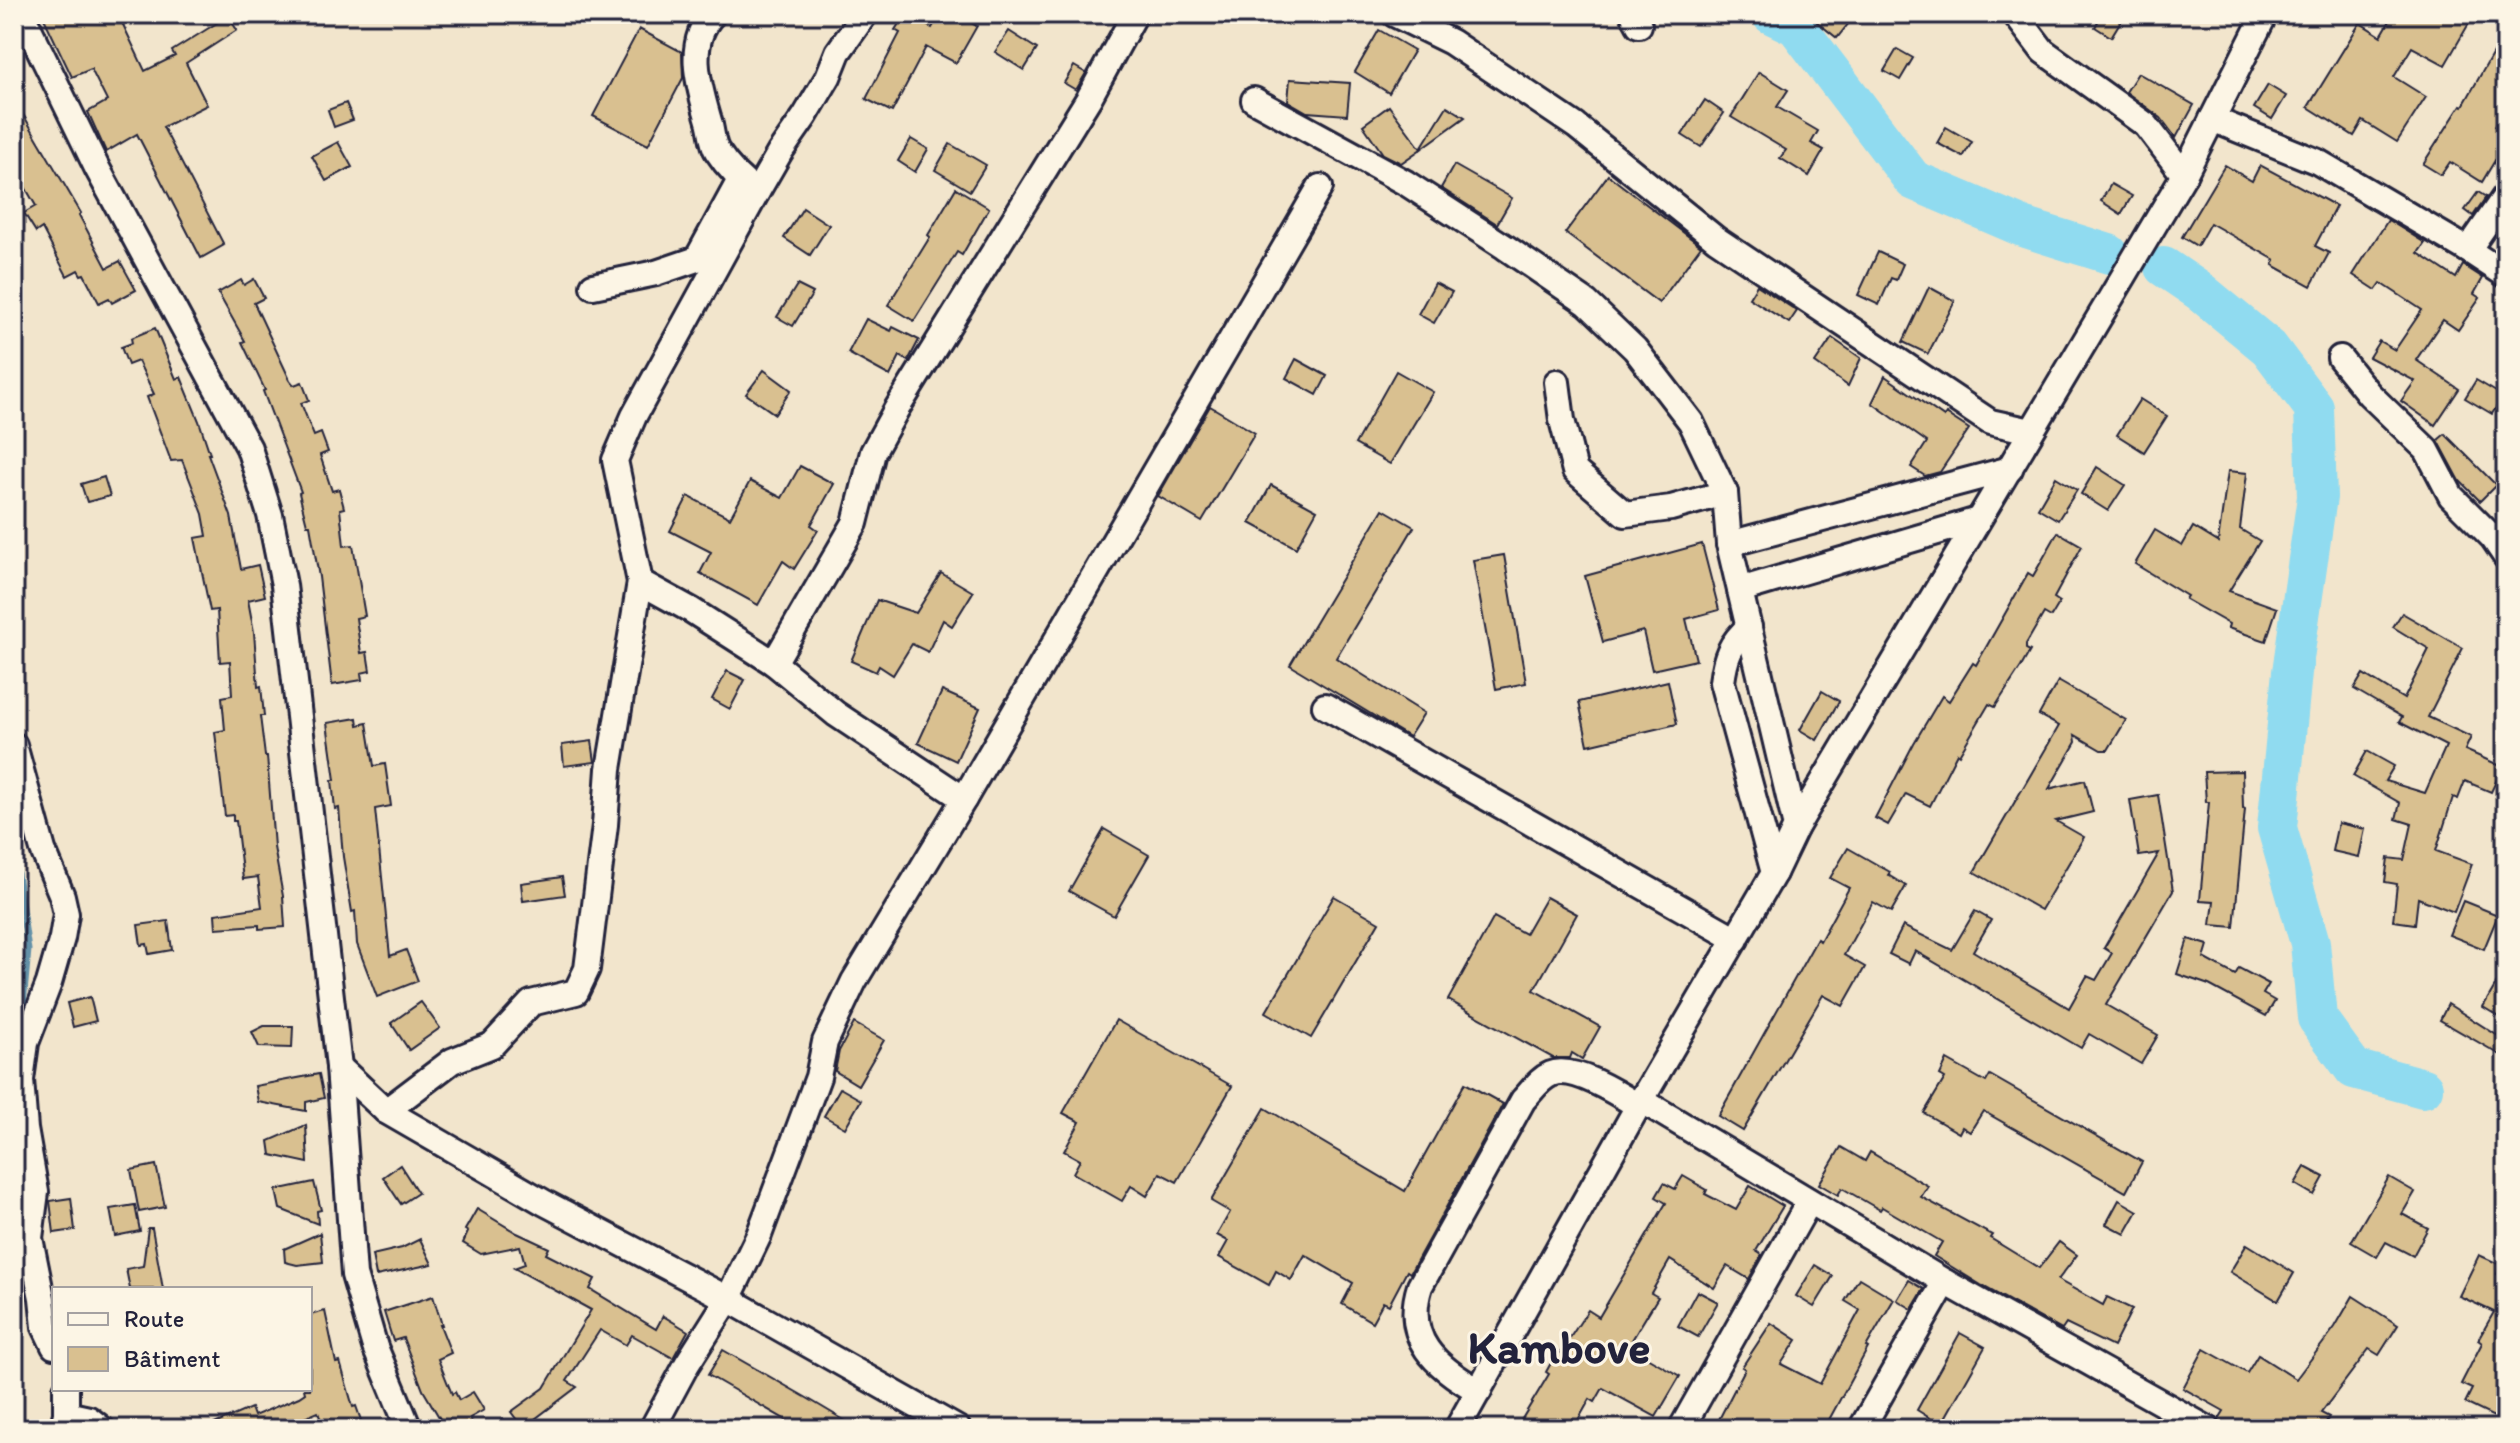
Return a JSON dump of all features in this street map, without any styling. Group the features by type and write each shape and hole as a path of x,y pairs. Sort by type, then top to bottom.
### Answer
{"street":[{"path":"22,14 97,168 249,448 266,502 286,601 339,1067 354,1275 375,1347 409,1429"},
{"path":"713,14 703,25 697,48 697,69 715,149 749,186"},
{"path":"774,663 855,523 873,452 896,410 1089,98 1135,14"},
{"path":"1394,14 1451,42 1576,126 1716,239 1990,422 2031,431"},
{"path":"2015,14 2043,51 2146,125 2184,175"},
{"path":"1457,1429 1639,1103 1774,873 1796,827 2184,175 2265,14"},
{"path":"593,286 656,273 697,259 749,186 780,152 805,116 828,77 838,52 864,15"},
{"path":"1254,100 1406,183 1587,303 1635,349 1691,422 1725,493 1729,544 1796,827"},
{"path":"2212,119 2318,162 2506,275"},
{"path":"386,1111 452,1061 492,1045 531,1003 576,992 587,969 609,769 640,582 615,460 749,186"},
{"path":"652,1429 687,1364 728,1299 759,1235 818,1077 825,1042 854,981 964,799 1320,187"},
{"path":"2468,250 2506,195"},
{"path":"2340,358 2369,394 2427,450 2451,496 2493,538 2506,557"},
{"path":"1557,382 1562,420 1575,471 1625,514 1671,508 1725,493"},
{"path":"1729,544 2010,469"},
{"path":"1740,590 1978,520"},
{"path":"640,582 691,610 774,663 836,714 964,799"},
{"path":"1749,627 1738,636 1726,655 1722,682 1774,873"},
{"path":"1325,706 1736,939"},
{"path":"14,745 43,850 66,914 49,983 26,1043 21,1080 25,1129 36,1192 30,1238 45,1327 52,1342"},
{"path":"339,1067 386,1111 545,1203 728,1299 958,1429"},
{"path":"1479,1391 1451,1375 1429,1354 1417,1329 1413,1307 1420,1286 1523,1100 1539,1081 1553,1073 1577,1074 1639,1103 1945,1282 2208,1429"},
{"path":"1681,1429 1809,1202"},
{"path":"1861,1429 1945,1282"},
{"path":"66,1391 64,1422 89,1419 102,1429"}],"building":[{"path":"42,14 118,14 145,71 175,56 172,51 228,16 237,30 186,63 207,105 163,127 224,245 201,258 137,134 106,152 88,112 107,101 91,69 72,77"},
{"path":"905,14 932,28 940,14 955,14 977,26 956,63 926,47 892,112 866,99 900,33 895,30"},
{"path":"1807,14 1856,14 1837,38"},
{"path":"2102,14 2125,14 2111,37 2095,27"},
{"path":"2394,14 2460,14 2471,20 2445,65 2412,47 2394,77 2426,97 2397,142 2363,121 2354,136 2308,107 2360,23 2381,36"},
{"path":"639,29 682,52 683,78 648,145 593,116"},
{"path":"1379,30 1414,50 1389,93 1355,72"},
{"path":"2506,30 2506,106 2495,126 2506,133 2506,142 2482,182 2450,162 2441,175 2423,164 2463,106"},
{"path":"1009,31 1037,49 1024,70 995,52"},
{"path":"1897,49 1913,58 1900,80 1884,71"},
{"path":"1074,66 1086,73 1076,90 1064,83"},
{"path":"1759,72 1788,90 1777,107 1818,131 1811,143 1824,150 1809,176 1780,158 1786,150 1731,117"},
{"path":"2138,73 2194,105 2176,138 2161,118 2126,92"},
{"path":"1290,79 1350,83 1347,115 1307,112 1288,101"},
{"path":"2268,85 2286,96 2272,119 2254,108"},
{"path":"14,99 81,213 79,215 107,268 120,261 136,290 112,303 109,298 99,303 84,274 81,275 78,270 67,276 42,228 36,232 24,213 36,206 14,168"},
{"path":"1705,100 1724,113 1701,147 1682,135"},
{"path":"346,103 353,120 334,127 328,110"},
{"path":"1389,106 1421,149 1401,163 1383,154 1363,125"},
{"path":"1447,106 1465,117 1421,149 1421,148"},
{"path":"1946,127 1972,142 1963,157 1937,143"},
{"path":"911,139 928,149 915,172 898,161"},
{"path":"338,142 352,167 326,181 312,156"},
{"path":"950,144 986,165 970,191 935,170"},
{"path":"1454,165 1512,198 1497,224 1441,188"},
{"path":"2225,165 2252,181 2260,165 2336,206 2315,246 2329,253 2311,286 2273,265 2275,260 2210,223 2197,246 2182,237"},
{"path":"1608,175 1701,246 1659,303 1565,233"},
{"path":"2111,184 2132,196 2121,214 2101,201"},
{"path":"956,188 989,208 962,255 957,252 914,321 888,305"},
{"path":"2478,192 2486,197 2473,216 2465,210"},
{"path":"803,208 829,225 810,255 784,238"},
{"path":"2388,220 2425,243 2418,253 2456,278 2463,265 2483,278 2474,294 2480,298 2458,330 2443,320 2416,360 2459,389 2435,425 2401,401 2415,381 2369,357 2379,341 2395,350 2422,310 2381,283 2376,290 2353,275"},
{"path":"1878,252 1903,264 1896,280 1891,278 1879,305 1858,295"},
{"path":"254,279 264,298 254,303 290,380 294,385 302,382 309,400 301,403 314,436 321,433 328,452 320,455 332,491 339,489 344,508 340,509 344,546 353,545 365,616 356,618 361,653 367,652 370,671 361,673 362,680 332,685 319,577 301,492 265,390 242,342 245,341 218,293 241,280 244,285"},
{"path":"1435,283 1452,292 1434,323 1418,314"},
{"path":"797,285 813,293 793,326 777,317"},
{"path":"1757,285 1797,311 1789,323 1749,298"},
{"path":"1929,287 1955,301 1928,354 1903,342"},
{"path":"866,319 891,331 893,327 919,340 908,361 900,356 890,376 848,353"},
{"path":"155,328 176,379 181,377 199,421 231,516 241,569 258,565 265,596 248,600 258,687 261,686 264,716 260,716 285,927 216,928 215,914 262,907 258,877 243,879 236,821 233,821 233,815 225,816 215,732 225,730 222,697 232,695 230,661 220,662 217,610 210,611 195,538 207,536 203,514 182,460 171,461 147,397 154,394 138,361 128,365 121,347 132,343 131,338"},
{"path":"1832,338 1861,358 1848,386 1815,363"},
{"path":"1296,359 1327,376 1317,395 1286,378"},
{"path":"764,370 791,390 775,414 746,394"},
{"path":"1396,371 1433,392 1390,464 1355,444"},
{"path":"1885,376 1944,417 1946,414 1969,429 1940,472 1925,476 1911,467 1927,442 1872,403"},
{"path":"2476,380 2503,396 2492,414 2465,398"},
{"path":"2140,399 2167,416 2144,452 2117,435"},
{"path":"1210,406 1255,433 1202,522 1158,496"},
{"path":"2445,434 2496,485 2480,501 2460,481 2438,440"},
{"path":"800,466 834,484 811,525 818,530 794,569 783,561 758,605 700,573 711,552 670,531 688,496 730,518 750,481 782,498"},
{"path":"2097,467 2125,485 2108,511 2081,494"},
{"path":"2228,471 2247,473 2240,529 2260,541 2229,591 2277,608 2266,641 2228,628 2229,624 2185,599 2187,596 2135,564 2155,530 2182,546 2193,527 2218,542"},
{"path":"104,477 110,496 87,502 81,484"},
{"path":"2056,477 2077,490 2058,520 2038,508"},
{"path":"1271,485 1317,510 1296,548 1250,523"},
{"path":"1383,509 1414,527 1336,658 1424,713 1409,737 1290,665"},
{"path":"2058,532 2082,546 2054,598 2060,602 2051,617 2044,613 2026,644 2026,649 2030,651 2021,667 1995,707 1989,704 1959,755 1957,753 1930,806 1906,794 1888,825 1875,818 1942,696 1949,701 1973,663 1976,665 2028,573 2033,576"},
{"path":"1702,544 1719,610 1686,619 1696,660 1652,670 1643,631 1603,642 1585,576"},
{"path":"1504,555 1526,683 1496,689 1473,560"},
{"path":"941,573 973,592 952,626 943,620 928,652 912,644 893,675 879,666 876,672 851,661 877,600 916,613"},
{"path":"2402,613 2463,648 2428,717 2471,737 2465,750 2503,767 2491,792 2465,781 2458,799 2453,797 2436,851 2472,864 2454,912 2418,898 2415,924 2393,921 2397,884 2385,882 2388,858 2404,860 2412,824 2396,819 2400,803 2353,776 2367,751 2394,766 2385,781 2425,793 2446,746 2399,722 2402,717 2354,689 2363,674 2404,699 2429,649 2393,627"},
{"path":"727,671 745,680 730,709 712,699"},
{"path":"1668,681 1677,724 1588,745 1579,702"},
{"path":"2058,681 2126,720 2108,750 2101,750 2075,735 2076,742 2049,789 2085,780 2093,812 2056,821 2084,837 2041,910 1974,872 2059,726 2039,715"},
{"path":"942,691 980,708 956,761 918,743"},
{"path":"1822,691 1839,701 1817,740 1800,730"},
{"path":"357,718 358,725 367,723 374,766 385,764 391,806 375,809 390,956 406,950 418,981 377,997 357,944 355,911 352,912 343,857 339,808 335,809 332,780 335,780 327,723"},
{"path":"592,741 595,762 564,766 562,745"},
{"path":"2242,771 2245,809 2234,927 2211,925 2214,901 2200,900 2209,802 2206,802 2204,772"},
{"path":"2158,795 2173,891 2106,1005 2158,1035 2141,1064 2089,1034 2081,1048 1915,951 1909,964 1889,954 1903,926 1952,950 1975,911 1991,920 1973,951 2069,1008 2087,976 2096,980 2112,953 2104,948 2159,853 2139,856 2130,800"},
{"path":"2338,823 2365,829 2359,857 2332,851"},
{"path":"1104,829 1149,855 1114,916 1069,891"},
{"path":"1848,848 1890,872 1888,875 1906,886 1891,912 1873,902 1844,955 1865,967 1843,1006 1823,995 1743,1131 1718,1116 1849,888 1830,878"},
{"path":"562,877 565,895 523,901 521,883"},
{"path":"1334,896 1379,922 1311,1038 1266,1012"},
{"path":"1546,897 1577,914 1534,990 1600,1027 1582,1059 1572,1053 1570,1058 1553,1058 1448,1000 1494,917 1525,934"},
{"path":"2463,901 2498,915 2484,949 2449,935"},
{"path":"168,921 172,950 149,954 147,944 141,945 138,925"},
{"path":"2188,939 2208,945 2204,958 2235,975 2239,968 2269,984 2263,994 2275,1001 2266,1016 2209,985 2177,974"},
{"path":"2506,967 2506,1021 2483,1007"},
{"path":"90,997 96,1021 73,1027 67,1003"},
{"path":"421,1002 440,1028 409,1050 391,1023"},
{"path":"2448,1004 2506,1041 2504,1057 2440,1020"},
{"path":"1116,1020 1232,1086 1177,1182 1160,1173 1147,1196 1131,1186 1122,1201 1073,1173 1080,1160 1064,1151 1080,1122 1063,1113"},
{"path":"854,1023 884,1040 858,1085 835,1071 839,1051"},
{"path":"264,1026 293,1026 292,1048 259,1047 252,1032"},
{"path":"1947,1060 1986,1082 1990,1075 2142,1162 2126,1192 1983,1111 1970,1132 1962,1127 1959,1133 1924,1113 1945,1078 1940,1075"},
{"path":"319,1074 324,1098 306,1102 306,1111 258,1102 255,1086"},
{"path":"1465,1083 1503,1104 1410,1273 1407,1271 1389,1305 1383,1302 1372,1322 1342,1304 1353,1283 1305,1255 1291,1280 1276,1271 1269,1285 1219,1257 1228,1241 1217,1235 1230,1212 1211,1201 1265,1108 1405,1191"},
{"path":"840,1088 861,1100 845,1128 824,1116"},
{"path":"306,1125 308,1163 271,1155 269,1141"},
{"path":"1841,1147 1865,1161 1870,1152 1928,1186 1921,1197 1992,1235 1990,1238 2039,1268 2059,1242 2077,1255 2058,1280 2103,1305 2107,1297 2132,1309 2113,1347 2066,1324 2062,1330 1981,1285 1934,1256 1942,1242 1882,1207 1880,1210 1842,1188 1838,1195 1819,1184"},
{"path":"156,1165 165,1207 139,1212 131,1170"},
{"path":"400,1165 418,1193 401,1204 383,1177"},
{"path":"2305,1167 2324,1177 2314,1195 2295,1184"},
{"path":"1683,1176 1707,1190 1705,1194 1736,1210 1750,1186 1783,1206 1756,1251 1762,1255 1749,1279 1727,1266 1714,1288 1670,1260 1651,1293 1658,1297 1632,1340 1635,1342 1631,1348 1680,1376 1656,1417 1603,1388 1595,1402 1590,1399 1573,1429 1539,1429 1522,1419 1549,1374 1546,1372 1557,1352 1560,1353 1588,1310 1599,1317 1666,1203 1656,1197 1664,1183 1675,1189"},
{"path":"2389,1177 2415,1192 2402,1214 2428,1228 2413,1256 2386,1242 2377,1257 2351,1242"},
{"path":"314,1182 321,1210 317,1211 318,1224 280,1209 276,1190"},
{"path":"71,1198 75,1230 54,1233 50,1201"},
{"path":"2119,1200 2138,1211 2125,1234 2106,1224"},
{"path":"135,1205 140,1231 115,1236 110,1209"},
{"path":"477,1209 549,1248 546,1254 595,1279 590,1289 656,1329 663,1316 688,1331 673,1358 632,1335 626,1345 600,1330 567,1381 577,1387 523,1428 511,1412 544,1388 591,1310 514,1268 525,1264 520,1246 481,1254 463,1243 468,1232 465,1230"},
{"path":"148,1228 152,1228 163,1287 130,1287 126,1269 143,1266"},
{"path":"320,1233 323,1262 297,1265 285,1262 284,1249"},
{"path":"420,1239 432,1264 376,1276 372,1255 402,1248"},
{"path":"2247,1244 2294,1273 2278,1301 2230,1272"},
{"path":"2479,1255 2501,1265 2497,1274 2506,1279 2506,1393 2494,1417 2465,1403 2472,1389 2461,1384 2482,1343 2478,1340 2494,1312 2459,1296"},
{"path":"1815,1265 1833,1276 1814,1307 1796,1296"},
{"path":"1859,1278 1894,1299 1824,1429 1714,1429 1745,1369 1742,1367 1771,1323 1797,1340 1781,1364 1820,1384 1860,1310 1845,1301"},
{"path":"1909,1280 1924,1289 1912,1309 1897,1300"},
{"path":"1697,1291 1718,1302 1698,1337 1678,1326"},
{"path":"433,1296 451,1353 438,1359 452,1394 455,1392 459,1400 473,1392 484,1410 470,1418 472,1423 462,1429 446,1429 423,1390 403,1338 393,1341 384,1312"},
{"path":"2353,1296 2398,1325 2379,1355 2369,1349 2321,1413 2329,1417 2322,1429 2223,1429 2219,1419 2224,1411 2183,1388 2204,1349 2247,1373 2258,1355 2296,1379 2335,1327"},
{"path":"325,1311 336,1363 340,1362 353,1407 356,1406 364,1429 324,1429 318,1412 279,1429 203,1429 251,1408 254,1416 299,1397 304,1391 312,1391 312,1314"},
{"path":"1960,1333 1985,1347 1941,1425 1917,1410"},
{"path":"723,1350 859,1429 788,1429 791,1423 708,1375"}],"waterway":[{"path":"1771,14 1796,26 1913,180 2023,227 2109,254"},
{"path":"2164,267 2201,292 2269,348 2314,408 2317,497 2292,672 2277,828 2310,943 2317,1018 2354,1069 2423,1088"},
{"path":"14,853 28,950 21,1026 14,1041"}],"district":[{"name":"Kambove","path":"1559,1347"}]}
